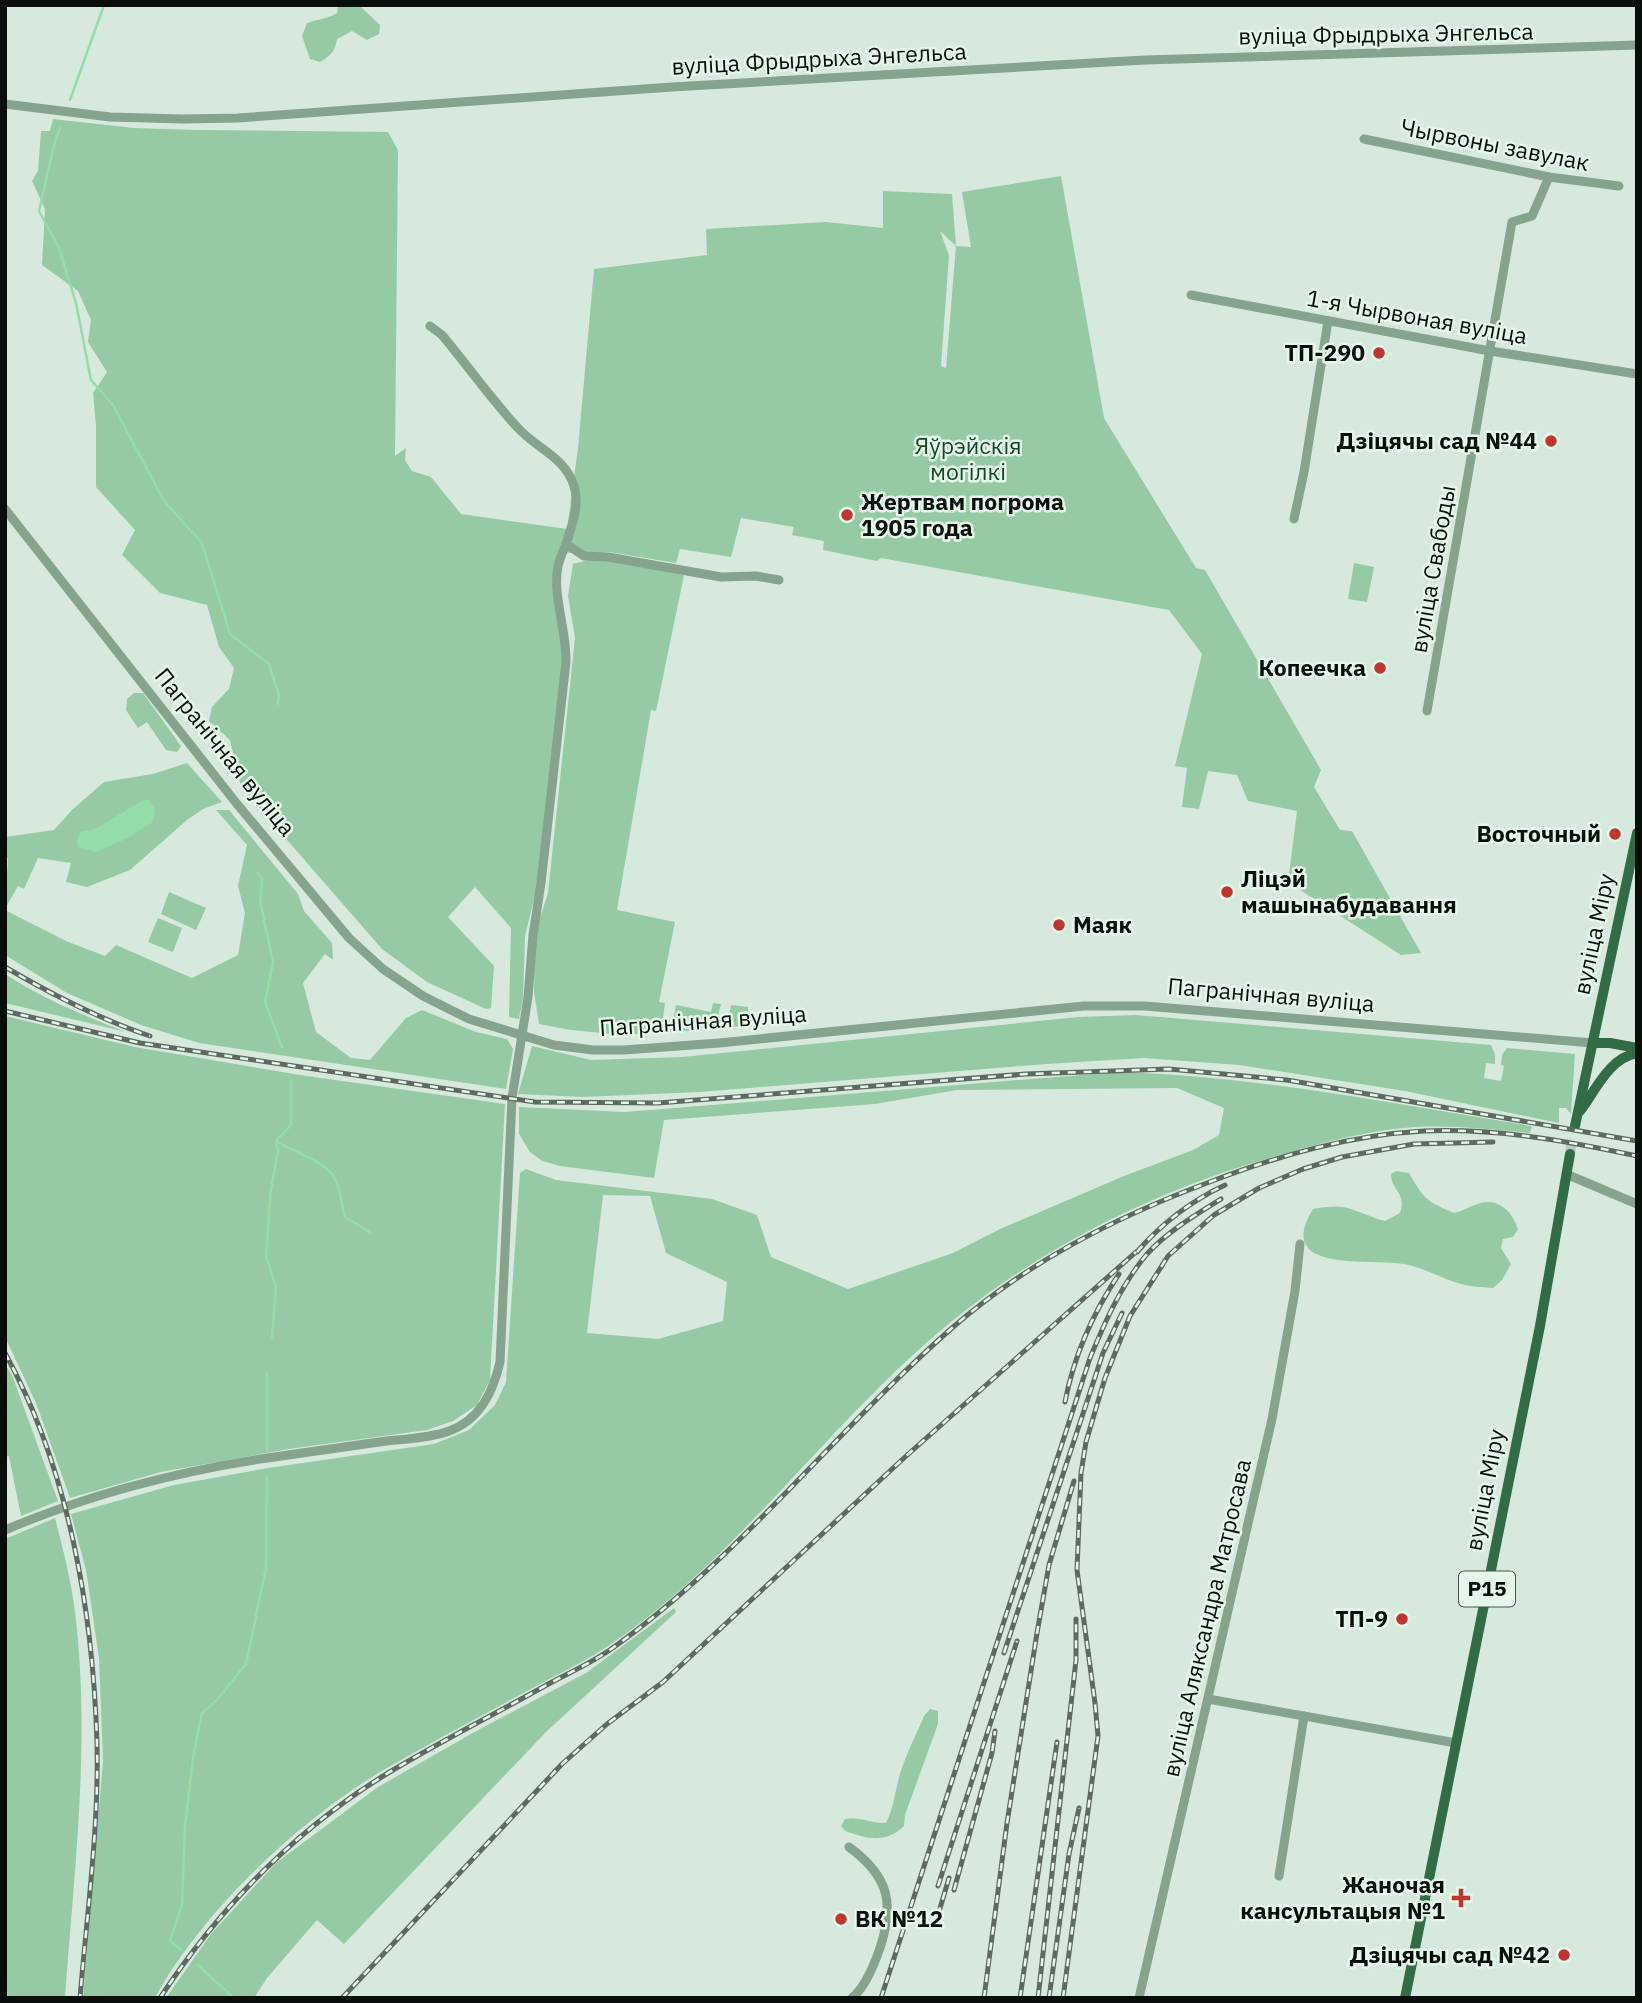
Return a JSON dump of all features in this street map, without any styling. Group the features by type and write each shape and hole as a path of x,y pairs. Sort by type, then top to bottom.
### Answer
{"main road":[{"name":"вуліца Міру","path":"1637,833 1574,1128 1613,1064 1637,1050"},
{"name":"Пагранічная вуліца","path":"1593,1043 1610,1043 1637,1050"},
{"name":"вуліца Міру","path":"1405,1998 1540,1326 1570,1154"}],"street":[{"name":"вуліца Фрыдрыха Энгельса","path":"5,104 110,117 224,118 672,87 1145,60 1637,45"},
{"name":"Чырвоны завулак","path":"1364,139 1549,177 1619,187"},
{"name":"вуліца Свабоды","path":"1427,711 1512,222 1532,216 1549,177"},
{"name":"1-я Чырвоная вуліца","path":"1191,295 1490,351 1637,374"},
{"path":"1294,519 1328,321"},
{"path":"5,1530 39,1516 174,1475 450,1431 480,1410 495,1384 500,1362 512,1098 522,1035 566,662 567,641 557,580 558,564 574,519 577,498 569,475 558,460 521,432 496,405 442,335 430,326"},
{"name":"Пагранічная вуліца","path":"5,509 237,804 349,937 383,969 423,996 469,1018 554,1045 593,1050 733,1042 1096,1006 1145,1006 1593,1043"},
{"path":"566,544 584,556 608,557 721,577 756,576 779,580"},
{"path":"1566,1174 1637,1204"},
{"name":"вуліца Аляксандра Матросава","path":"1139,1998 1272,1419 1295,1291 1300,1244"},
{"path":"1208,1699 1456,1743"},
{"path":"1279,1876 1304,1716"},
{"path":"849,1847 867,1860 881,1880 890,1906 886,1932 875,1964 858,1993 852,1998"}],"green space":[{"path":"336,5 359,5 380,25 379,34 367,40 352,31 337,39 334,50 324,60 320,62 310,59 302,36 307,23 337,13"},
{"name":"Яўрэйскія могілкі","path":"53,119 134,128 388,132 398,150 395,456 406,448 405,460 412,471 431,477 461,514 567,529 578,448 594,269 707,255 706,229 826,222 883,228 883,191 952,194 956,246 971,247 962,192 1061,176 1104,418 1196,568 1205,570 1321,770 1314,787 1340,830 1352,831 1421,953 1401,955 1288,882 1297,811 1248,801 1237,775 1208,771 1199,809 1182,807 1187,768 1175,766 1202,654 1169,610 823,550 824,541 792,535 794,527 741,518 731,557 680,549 676,563 609,552 563,553 559,590 566,638 537,887 525,936 523,998 519,1019 509,1017 511,928 475,887 448,917 494,966 491,1008 486,1009 427,982 382,949 241,787 230,740 209,721 212,707 229,689 234,668 219,647 207,605 160,593 122,555 135,530 96,487 93,393 107,372 88,342 91,320 78,291 42,265 45,209 32,181 38,171 41,131 50,131","holes":["940,231 956,246 946,368 941,366 949,255"]},
{"path":"588,560 610,560 684,575 656,711 651,710 617,910 675,922 659,1002 665,1003 663,1018 673,1020 676,1005 711,1012 713,1003 721,1004 715,1029 622,1035 539,1024 534,992 535,934 548,893 575,638 568,596 573,564"},
{"path":"1354,563 1374,567 1367,602 1348,599"},
{"path":"134,693 143,693 181,746 177,752 166,750 147,722 138,728 126,710 127,699"},
{"path":"187,763 222,802 203,809 187,820 130,870 87,887 66,882 71,863 38,858 24,889 18,886 5,909 8,858 5,858 5,837 54,830 104,782 153,774"},
{"path":"216,810 229,810 298,894 304,911 332,943 333,960 325,954 303,983 316,1032 351,1058 370,1060 406,1018 422,1010 476,1032 507,1039 513,1049 506,1089 199,1043 141,1025 67,993 5,955 5,910 66,941 105,956 116,945 192,978 238,955 245,913 238,886 247,845"},
{"path":"169,892 206,908 196,930 161,914"},
{"path":"158,918 182,928 173,952 148,942"},
{"path":"5,974 49,999 126,1032 5,1003"},
{"path":"731,1005 748,1007 748,1026 727,1027"},
{"path":"1136,1015 1491,1045 1495,1064 1486,1063 1484,1078 1501,1081 1504,1066 1501,1065 1502,1055 1507,1048 1575,1054 1571,1114 1566,1108 1559,1108 1559,1123 1405,1091 1239,1065 1144,1058 700,1092 583,1097 518,1094 532,1046 591,1060 682,1057 1079,1017"},
{"path":"5,1016 135,1047 300,1075 505,1104 490,1380 477,1405 453,1421 427,1430 289,1449 161,1472 70,1498 36,1403 5,1337"},
{"path":"1118,1072 1274,1085 1532,1126 1530,1133 1451,1127 1404,1128 1311,1146 1180,1189 1132,1209 1039,1259 953,1320 913,1355 838,1429 729,1544 691,1581 650,1615 592,1656 387,1768 355,1788 289,1839 227,1900 199,1932 155,1998 83,1998 103,1761 99,1658 86,1570 71,1514 174,1485 268,1468 434,1444 469,1430 495,1405 506,1382 520,1173 526,1169 556,1180 712,1199 757,1215 771,1257 848,1289 953,1253 1000,1229 1193,1150 1219,1135 1224,1108 1177,1088 957,1090 875,1104 664,1120 654,1178 560,1166 542,1161 530,1152 519,1134 519,1107 625,1112","holes":["603,1195 650,1196 666,1253 727,1282 723,1321 658,1339 587,1333"]},
{"path":"1396,1171 1409,1173 1427,1198 1454,1213 1488,1202 1509,1212 1518,1229 1513,1237 1503,1239 1501,1248 1511,1264 1502,1280 1493,1288 1468,1286 1404,1264 1331,1259 1315,1253 1306,1244 1304,1230 1313,1209 1343,1207 1385,1221 1400,1213 1402,1200 1391,1174"},
{"path":"5,1364 12,1375 58,1501 21,1516 9,1456 5,1457"},
{"path":"55,1518 75,1612 81,1708 79,1805 65,1998 5,1998 5,1539"},
{"path":"674,1608 676,1612 546,1732 344,1944 317,1920 267,1978 254,1998 166,1998 211,1934 276,1863 378,1787 586,1673"},
{"path":"930,1709 938,1711 938,1724 905,1815 904,1826 883,1838 845,1831 841,1826 845,1819 886,1823 905,1759 924,1716"}],"shaded area":[{"path":"143,800 149,800 155,809 153,822 128,838 96,852 78,847 80,832 95,829"}],"waterway":[{"path":"70,100 104,5"},
{"path":"60,128 39,211 59,248 76,303 91,380 113,405 164,501 202,543 230,634 269,664 279,695 278,704"},
{"path":"258,873 262,878 260,901 273,962 265,1002 282,1047"},
{"path":"272,1338 276,1288 266,1255 271,1189 278,1151 276,1141 291,1125 291,1080"},
{"path":"276,1141 319,1163 333,1175 345,1217 370,1232"},
{"path":"267,1372 267,1450"},
{"path":"181,1950 170,1941 182,1905 185,1827 193,1757 202,1713 217,1700 246,1664 266,1568 267,1476"},
{"path":"198,1965 234,1998"}],"tunnel":[{"path":"1570,1154 1572,1139"}],"railway":[{"path":"5,967 76,1005 150,1036"},
{"path":"5,1011 140,1043 535,1102 658,1103 1026,1074 1169,1069 1287,1080 1637,1141"},
{"path":"160,1998 208,1932 234,1902 291,1845 322,1819 408,1761 592,1661 660,1612 746,1534 868,1408 952,1328 1011,1282 1073,1244 1139,1211 1233,1173 1314,1148 1368,1137 1424,1131 1478,1132 1558,1141 1637,1156"},
{"path":"1063,1998 1098,1736 1077,1570 1081,1473 1086,1442 1105,1378 1130,1316 1168,1256 1214,1215 1259,1188 1303,1169 1342,1157 1414,1144 1493,1142"},
{"path":"1137,1252 1177,1214 1225,1185"},
{"path":"881,1998 1090,1358 1121,1291 1147,1254 1172,1231 1221,1199"},
{"path":"342,1998 562,1764 607,1724 663,1682 905,1457 1136,1252"},
{"path":"1065,1402 1086,1335 1119,1274"},
{"path":"1004,1653 1103,1353 1122,1313"},
{"path":"5,1353 46,1444 61,1493 74,1542 90,1643 95,1693 97,1775 80,1998"},
{"path":"984,1998 1007,1823 1037,1633 1049,1565 1074,1481"},
{"path":"1038,1998 1076,1660 1076,1619"},
{"path":"938,1886 1017,1641"},
{"path":"954,1890 992,1753 995,1731"},
{"path":"1020,1998 1057,1742"},
{"path":"1049,1998 1069,1854 1079,1808"},
{"path":"938,1915 949,1878"}],"place":[{"name":"ТП-290","path":"1379,353"},
{"name":"Дзіцячы сад №44","path":"1551,441"},
{"name":"Жертвам погрома 1905 года","path":"847,515"},
{"name":"Копеечка","path":"1380,668"},
{"name":"Восточный","path":"1615,834"},
{"name":"Ліцэй машынабудавання","path":"1227,892"},
{"name":"Маяк","path":"1059,925"},
{"name":"ТП-9","path":"1402,1619"},
{"name":"Жаночая кансультацыя №1","path":"1461,1898"},
{"name":"ВК №12","path":"841,1919"},
{"name":"Дзіцячы сад №42","path":"1564,1955"}]}
